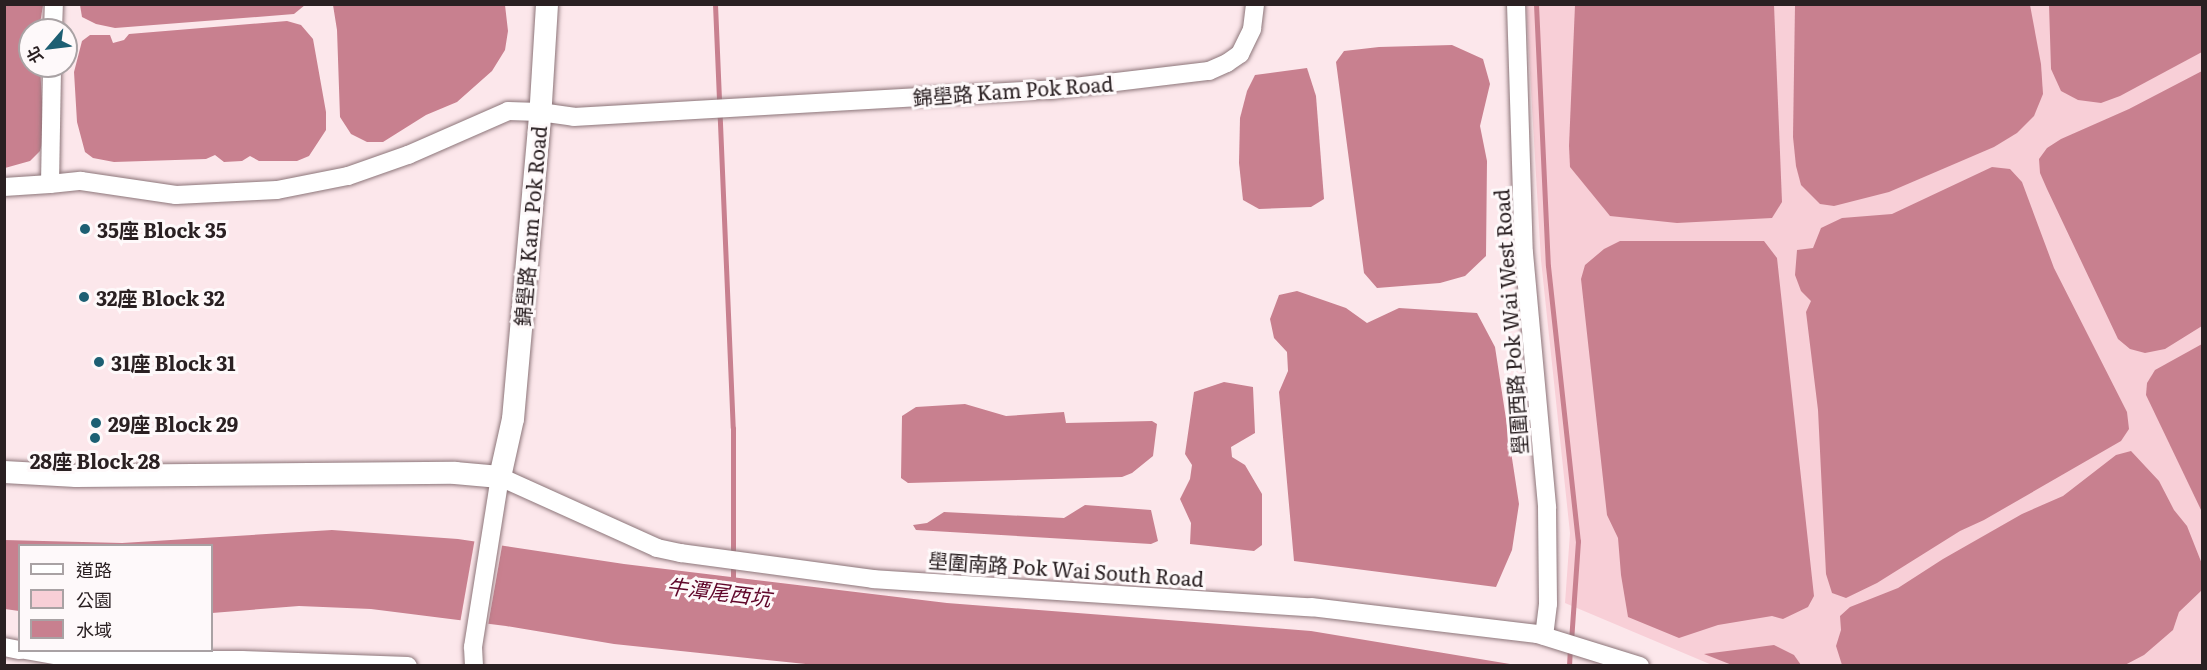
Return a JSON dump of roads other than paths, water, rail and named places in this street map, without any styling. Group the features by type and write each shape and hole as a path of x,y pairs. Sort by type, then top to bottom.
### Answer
{"street":[{"path":"4,187 81,181 176,195 277,190 348,176 408,155 508,111 540,112 547,4"},
{"name":"錦壆路 Kam Pok Road","path":"474,666 473,647 493,510 513,419 540,112 574,117 1049,90 1209,71 1240,54 1252,29 1255,4"},
{"name":"壆圍西路 Pok Wai West Road","path":"1516,4 1524,253 1547,508 1548,604 1544,636"},
{"path":"50,184 52,78"},
{"path":"4,472 76,476 445,473 500,477"},
{"name":"壆圍南路 Pok Wai South Road","path":"500,477 657,548 873,579 1311,607 1544,636 1640,666"},
{"path":"31,652 83,660 254,660 408,666"}],"water":[{"path":"80,4 305,5 294,14 115,28 96,24 82,17"},
{"path":"4,5 43,5 41,18 18,18 18,78 41,78 44,136 40,151 30,161 5,168"},
{"path":"333,5 505,5 508,31 505,50 492,71 457,102 426,115 383,142 367,142 351,134 340,117 337,30"},
{"path":"1575,5 1774,5 1782,202 1772,218 1677,223 1610,216 1570,167"},
{"path":"1795,5 2030,5 2041,64 2043,94 2034,116 2017,133 1994,147 1889,192 1834,206 1820,204 1801,185 1796,166 1793,137"},
{"path":"2049,5 2202,5 2202,52 2120,96 2101,103 2078,100 2061,91 2051,69"},
{"path":"287,21 301,25 313,39 326,112 326,130 309,156 297,161 259,161 250,156 242,161 224,162 215,155 206,159 114,162 93,158 85,152 77,122 74,78 78,78 78,56 82,41 90,35 110,35 113,43 124,40 129,34"},
{"path":"1452,45 1483,59 1490,84 1480,126 1487,161 1486,256 1465,276 1440,283 1377,288 1364,273 1336,62 1344,51 1379,47"},
{"path":"1307,68 1316,96 1324,199 1311,207 1259,209 1243,200 1239,163 1240,118 1247,91 1255,75"},
{"path":"2202,71 2202,326 2165,349 2145,353 2130,349 2118,339 2047,189 2040,173 2039,159 2047,148 2061,139 2129,109"},
{"path":"1992,167 2010,169 2022,182 2054,268 2127,412 2129,429 2121,441 1984,520 1960,531 1877,583 1846,598 1832,593 1826,574 1818,410 1806,312 1811,301 1801,291 1795,275 1797,250 1813,248 1821,228 1842,218 1892,214"},
{"path":"1620,241 1764,241 1777,258 1814,596 1808,607 1783,619 1772,616 1718,625 1679,638 1628,617 1618,538 1607,515 1581,279 1585,265 1604,249"},
{"path":"1297,291 1346,308 1367,323 1399,308 1477,313 1495,347 1519,504 1512,550 1496,587 1294,561 1279,392 1288,371 1287,352 1274,338 1270,319 1279,295"},
{"path":"2202,344 2202,512 2146,395 2147,383 2155,370"},
{"path":"1224,382 1253,387 1255,433 1231,447 1232,457 1245,465 1262,494 1262,545 1254,551 1190,544 1191,523 1180,499 1190,479 1192,465 1185,454 1194,392"},
{"path":"965,404 1006,416 1064,412 1066,423 1152,421 1157,424 1153,456 1132,473 1122,477 908,483 901,478 902,416 916,407"},
{"path":"2131,451 2159,481 2174,510 2187,526 2202,564 2202,590 2179,612 2173,630 2144,655 2123,666 1842,665 1836,646 1841,630 1840,616 1850,607 1898,588 1943,559 2022,514 2063,496 2116,455"},
{"path":"1085,505 1151,510 1158,541 1151,544 916,530 913,525 927,523 944,512 1064,518"},
{"name":"牛潭尾西坑","path":"332,530 458,539 624,564 947,603 1311,631 1516,665 825,666 614,644 506,626 371,609 299,606 213,613 213,544 18,544 18,611 5,609 4,540 122,543"},
{"path":"1774,645 1794,655 1801,665 1732,665 1704,654"}],"waterway":[{"name":"牛潭尾西坑","path":"715,4 733,428 733,581"},
{"path":"1536,4 1548,266 1578,541 1571,640"},
{"path":"1569,666 1570,649"}],"place":[{"name":"35座 Block 35","path":"85,229"},
{"name":"32座 Block 32","path":"84,297"},
{"name":"31座 Block 31","path":"99,362"},
{"name":"29座 Block 29","path":"96,423"},
{"name":"28座 Block 28","path":"95,438"}]}
